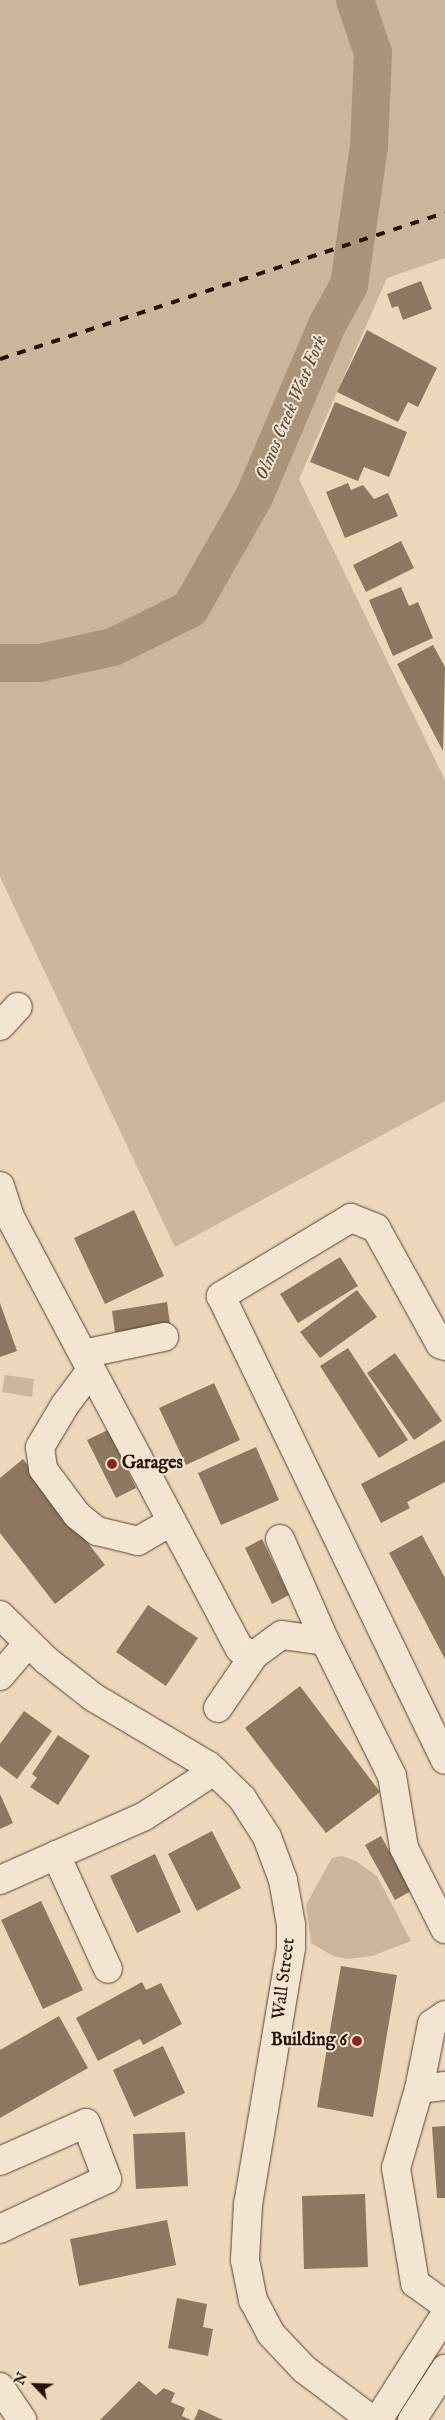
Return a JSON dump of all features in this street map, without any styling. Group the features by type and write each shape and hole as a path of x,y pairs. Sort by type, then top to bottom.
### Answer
{"street":[{"path":"0,1186 10,1217 240,1649 254,1655"},
{"path":"445,1346 440,1344 376,1228 350,1218 221,1296 445,1760"},
{"path":"164,1337 87,1362 65,1405 40,1447 43,1469 77,1515 96,1531 138,1541 172,1521"},
{"path":"280,1539 325,1641 392,1776 404,1848 445,1929"},
{"name":"Wall Street","path":"0,1616 28,1644 93,1697 190,1753 214,1771 242,1798 267,1837 283,1880 291,1925 289,1971 248,2204 245,2260 253,2300 271,2334 290,2356 322,2385 372,2420"},
{"path":"218,1708 254,1655 282,1635 325,1641"},
{"path":"0,1676 28,1644"},
{"path":"0,1880 143,1817 214,1771"},
{"path":"56,1855 108,1969"},
{"path":"445,2015 432,2024 432,2088 396,2168 415,2283 445,2305"},
{"path":"0,2161 86,2123 107,2180 0,2229"},
{"path":"378,2420 445,2315"},
{"path":"412,2420 445,2369"},
{"path":"0,2387 22,2420"}],"shaded area":[{"path":"0,0 445,0 445,258 387,278 299,479 445,780 445,1101 175,1247 0,877"},
{"path":"5,1375 34,1379 32,1397 2,1392"},
{"path":"342,1856 356,1861 377,1876 411,1941 372,1956 348,1959 333,1956 311,1943 306,1905 332,1858"}],"building":[{"path":"421,281 432,309 403,320 398,306 392,308 387,294"},
{"path":"367,330 437,368 418,407 408,402 398,422 337,392"},
{"path":"335,402 407,432 389,477 364,467 358,481 310,462"},
{"path":"348,483 351,490 363,485 374,499 388,493 398,516 345,538 326,492"},
{"path":"401,541 414,568 366,592 353,565"},
{"path":"401,587 409,606 418,602 433,638 393,656 369,600"},
{"path":"433,645 445,667 443,751 397,664"},
{"path":"134,1210 164,1276 105,1304 74,1238"},
{"path":"340,1257 358,1286 298,1323 280,1294"},
{"path":"357,1290 377,1317 320,1358 300,1332"},
{"path":"167,1302 170,1324 115,1332 112,1311"},
{"path":"0,1303 17,1351 0,1357"},
{"path":"348,1348 408,1440 379,1458 320,1366"},
{"path":"395,1353 442,1421 414,1440 367,1373"},
{"path":"214,1383 240,1440 186,1465 159,1408"},
{"name":"Garages","path":"108,1430 136,1488 116,1498 87,1440"},
{"path":"445,1440 445,1482 407,1502 410,1508 381,1523 361,1484"},
{"path":"256,1447 279,1500 221,1525 198,1473"},
{"path":"23,1459 105,1565 55,1604 0,1533 0,1478"},
{"path":"422,1535 445,1578 445,1659 389,1553"},
{"path":"262,1539 289,1595 272,1604 245,1548"},
{"path":"148,1605 198,1638 166,1686 116,1652"},
{"path":"300,1686 380,1792 326,1833 245,1728"},
{"path":"24,1711 52,1731 17,1779 0,1766 0,1744"},
{"path":"58,1735 90,1756 58,1805 30,1787 37,1778 32,1774"},
{"path":"0,1794 13,1823 0,1829"},
{"path":"212,1831 241,1888 197,1911 168,1854"},
{"path":"381,1836 411,1891 395,1900 365,1845"},
{"path":"155,1854 181,1912 137,1933 110,1876"},
{"path":"41,1901 83,1990 43,2009 1,1920"},
{"name":"Building 6","path":"341,1966 397,1975 373,2117 317,2107"},
{"path":"142,1982 146,1990 161,1983 182,2024 143,2045 140,2039 98,2061 76,2018"},
{"path":"59,2016 88,2068 0,2118 0,2050"},
{"path":"163,2046 185,2093 134,2117 113,2070"},
{"path":"445,2126 445,2198 437,2198 432,2127"},
{"path":"185,2132 188,2186 136,2189 133,2134"},
{"path":"365,2194 368,2267 304,2269 302,2196"},
{"path":"167,2220 176,2265 79,2286 70,2239"},
{"path":"177,2298 207,2304 203,2327 213,2329 208,2356 168,2348"},
{"path":"139,2381 156,2395 164,2388 175,2393 171,2402 185,2408 182,2416 191,2420 100,2420"},
{"path":"199,2409 223,2420 194,2420"}],"waterway":[{"name":"Olmos Creek West Fork","path":"0,663 40,663 113,647 190,609 254,497 327,325 349,285 369,146 373,53 355,0"}],"railway":[{"path":"0,359 445,213"}],"place":[{"name":"Garages","path":"112,1464"},
{"name":"Building 6","path":"357,2041"}]}
